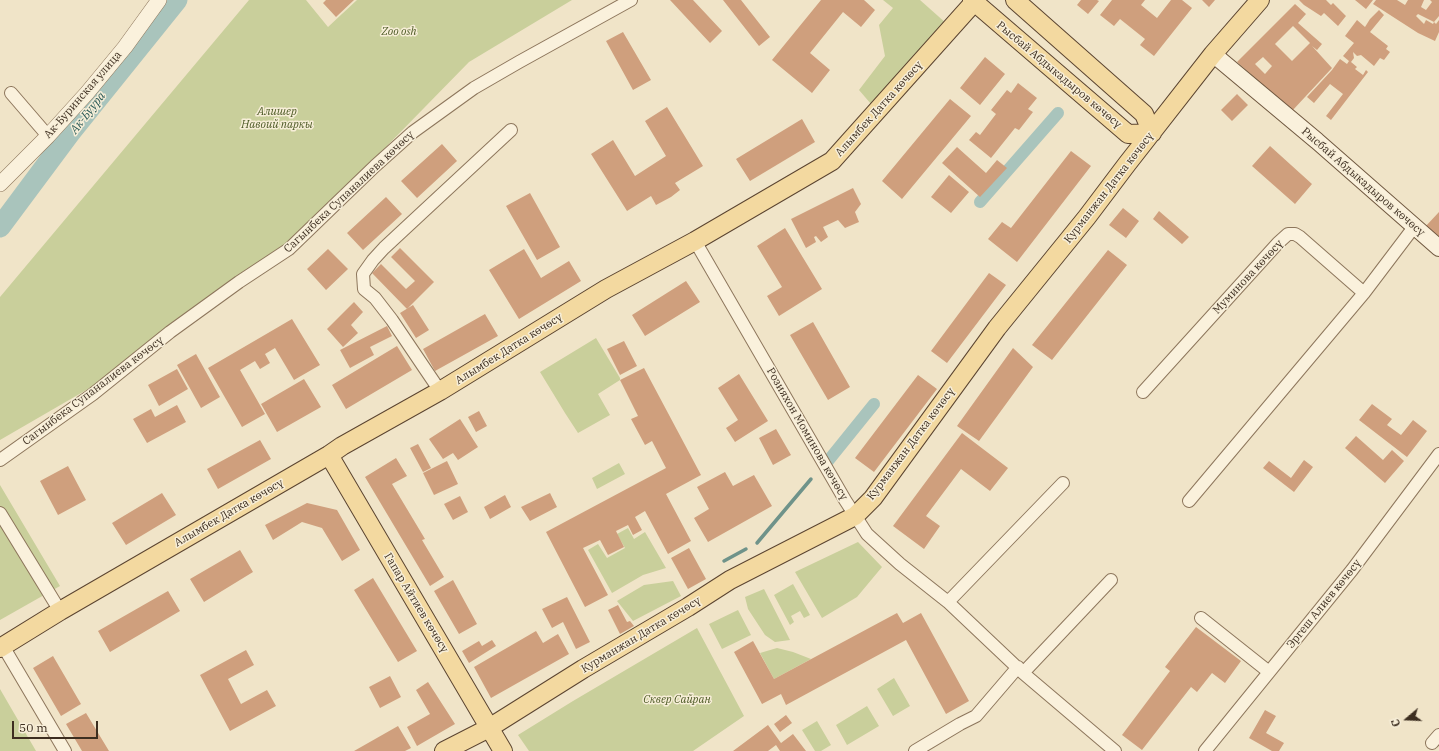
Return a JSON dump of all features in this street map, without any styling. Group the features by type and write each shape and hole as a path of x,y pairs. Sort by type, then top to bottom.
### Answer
{"main road":[{"path":"1015,0 1144,114 1152,133"},
{"name":"Курманжан Датка көчөсү","path":"444,751 489,728 583,669 688,608 730,580 855,516 873,498 997,328 1087,217 1213,54 1260,0"},
{"name":"Рысбай Абдыкадыров көчөсү","path":"974,1 1128,134 1152,133"},
{"name":"Алымбек Датка көчөсү","path":"2,647 60,611 329,455 342,446 440,391 606,289 695,241 832,161 974,1"},
{"name":"Рысбай Абдыкадыров көчөсү","path":"1213,54 1317,141 1439,248"},
{"name":"Гапар Айтиев көчөсү","path":"329,455 503,751"}],"street":[{"name":"Ак-Буринская улица","path":"0,184 88,93 125,47 159,0"},
{"name":"Сагынбека Супаналиева көчөсү","path":"0,460 93,394 170,332 289,249 375,166 413,132 474,88 632,0"},
{"path":"11,93 48,136"},
{"path":"440,391 388,314 375,298 364,289 363,274 384,248 511,130"},
{"path":"1189,501 1364,292 1414,227"},
{"name":"Муминова көчөсү","path":"1143,392 1278,243 1288,234 1295,234 1300,237 1364,292"},
{"name":"Розияхон Моминова көчөсү","path":"695,241 855,516 867,534 900,564 948,602 1020,670 1115,751"},
{"name":"Эргеш Алиев көчөсү","path":"1205,751 1352,570 1439,454"},
{"path":"948,602 1063,483"},
{"path":"0,513 60,611"},
{"path":"915,751 976,716 1111,580"},
{"path":"1201,618 1269,672"},
{"path":"2,647 65,751"}],"green space":[{"name":"Алишер Навоий паркы","path":"249,0 306,0 328,27 357,0 572,0 469,62 290,245 107,378 0,440 0,297"},
{"path":"883,0 920,0 947,24 871,104 859,90 885,56 879,25 893,8"},
{"path":"596,338 620,380 598,394 610,415 578,433 540,372"},
{"path":"619,463 625,474 597,489 592,478"},
{"path":"0,485 60,586 0,620"},
{"path":"628,528 634,539 645,532 666,568 643,575 612,593 588,550 598,544 607,558 625,548 617,534"},
{"path":"858,542 882,567 857,597 822,618 795,572"},
{"path":"673,581 681,596 633,621 617,601 644,585"},
{"path":"793,584 810,615 804,618 800,611 791,616 794,622 790,625 774,595"},
{"path":"764,589 790,640 775,642 765,635 748,609 745,597"},
{"path":"738,610 751,635 722,649 709,624"},
{"name":"Сквер Сайран","path":"697,628 744,716 693,751 529,751 518,735 573,701"},
{"path":"777,648 811,659 774,679 760,653"},
{"path":"894,678 910,706 893,716 877,689"},
{"path":"0,689 36,751 0,751"},
{"path":"867,706 879,726 847,745 836,725"},
{"path":"817,721 831,745 821,751 815,751 802,730"}],"building":[{"path":"326,0 354,0 336,17 323,3"},
{"path":"670,0 693,0 722,31 710,43"},
{"path":"723,0 741,0 770,37 759,46"},
{"path":"821,0 864,0 875,10 861,27 843,12 810,53 830,70 812,93 772,60"},
{"path":"1081,0 1099,1 1088,14 1077,5"},
{"path":"1112,0 1145,0 1141,5 1157,18 1171,0 1182,0 1192,8 1154,56 1140,45 1145,39 1120,19 1114,26 1100,15"},
{"path":"1202,0 1215,0 1209,7"},
{"path":"1299,0 1326,0 1331,5 1333,3 1346,16 1338,26 1324,13 1321,16"},
{"path":"1355,0 1373,0 1366,9"},
{"path":"1376,0 1397,0 1405,5 1408,0 1424,0 1421,7 1426,10 1432,2 1430,0 1439,0 1439,16 1434,22 1436,24 1439,20 1439,32 1435,41 1418,33 1373,4","holes":["1418,14 1434,22 1433,24 1426,20 1424,24 1416,16"]},
{"path":"1295,4 1306,14 1298,23 1322,44 1317,50 1312,46 1332,68 1292,111 1237,62","holes":["1293,26 1310,43 1292,61 1275,44","1263,57 1272,66 1265,74 1255,64"]},
{"path":"1379,10 1384,15 1370,32 1388,46 1386,49 1390,52 1384,60 1380,58 1374,66 1361,55 1357,56 1353,52 1354,58 1351,62 1357,67 1355,69 1363,75 1366,70 1368,72 1331,120 1326,116 1343,94 1330,84 1314,103 1307,97 1340,59 1347,64 1349,61 1343,56 1354,43 1345,36 1357,20 1365,27 1370,19"},
{"path":"623,32 651,80 633,90 606,41"},
{"path":"985,57 1005,74 980,105 960,88"},
{"path":"1018,83 1037,98 1028,109 1033,112 1019,130 1015,128 991,158 969,140 976,132 980,135 996,114 991,110 1007,90 1011,93"},
{"path":"1237,94 1248,105 1232,121 1221,110"},
{"path":"950,99 971,116 902,199 882,181"},
{"path":"667,107 703,166 675,183 680,190 671,197 656,205 651,196 627,211 591,154 613,140 635,176 666,156 645,121"},
{"path":"802,119 815,142 750,181 736,159"},
{"path":"442,144 457,161 417,198 401,181"},
{"path":"1270,146 1312,184 1295,204 1252,166"},
{"path":"957,147 986,173 997,160 1007,168 980,197 942,163"},
{"path":"1071,151 1091,166 1017,262 988,239 1002,222 1011,228"},
{"path":"949,175 969,192 951,213 931,197"},
{"path":"853,188 861,204 855,212 859,222 845,228 838,220 823,227 828,237 821,242 816,236 814,237 816,242 806,248 791,219"},
{"path":"530,193 560,247 537,260 506,206"},
{"path":"386,197 402,214 363,250 347,233"},
{"path":"1123,208 1139,221 1126,238 1109,225"},
{"path":"1159,211 1189,237 1182,244 1153,219"},
{"path":"1439,212 1439,240 1425,227"},
{"path":"785,228 822,289 779,316 767,296 782,287 757,246"},
{"path":"400,248 434,282 407,309 372,273 381,264 406,289 415,281 391,257"},
{"path":"328,249 348,269 326,290 307,269"},
{"path":"524,249 541,278 569,261 581,281 519,319 489,270"},
{"path":"1108,250 1127,265 1052,360 1032,345"},
{"path":"989,273 1006,285 947,363 931,351"},
{"path":"686,281 700,302 645,336 632,315"},
{"path":"354,302 363,312 351,325 358,333 343,347 327,329"},
{"path":"413,305 429,330 416,338 400,313"},
{"path":"485,314 498,336 435,371 423,349"},
{"path":"292,319 320,365 294,380 275,348 265,354 270,363 260,369 255,361 240,370 265,414 242,427 208,368"},
{"path":"813,322 850,387 828,400 790,335"},
{"path":"387,326 392,336 370,347 374,355 350,368 340,350"},
{"path":"624,341 637,366 620,375 607,349"},
{"path":"397,346 412,370 346,409 332,385"},
{"path":"1013,348 1033,367 979,441 957,426"},
{"path":"196,354 220,397 201,408 177,365"},
{"path":"644,368 701,475 666,494 691,541 668,554 645,511 635,517 642,530 633,535 628,525 616,531 624,547 608,555 600,540 583,548 608,595 585,607 546,532 666,468 652,441 645,445 631,419 638,416 620,380"},
{"path":"177,369 188,389 159,406 148,385"},
{"path":"739,374 768,421 735,442 726,428 738,420 718,388"},
{"path":"918,375 937,389 874,472 855,458"},
{"path":"304,379 321,407 277,432 261,404"},
{"path":"1372,404 1392,419 1387,425 1401,435 1413,420 1427,431 1407,457 1359,420"},
{"path":"177,405 186,422 147,443 133,419 151,409 155,417"},
{"path":"479,411 487,426 476,432 468,417"},
{"path":"460,419 478,447 458,460 453,453 443,459 429,439"},
{"path":"776,429 791,455 773,465 759,438"},
{"path":"962,433 1008,468 990,491 961,469 926,516 940,526 924,549 893,526"},
{"path":"1356,436 1383,460 1392,450 1404,461 1385,483 1345,448"},
{"path":"260,440 271,459 218,489 207,469"},
{"path":"418,444 431,468 423,472 410,448"},
{"path":"396,458 407,476 392,484 425,539 422,540 444,577 430,586 365,477"},
{"path":"1304,460 1313,467 1294,492 1263,468 1269,461 1291,478"},
{"path":"447,461 458,484 434,495 423,473"},
{"path":"68,466 86,500 58,515 40,481"},
{"path":"725,472 733,486 754,475 772,506 708,542 694,518 709,509 697,487"},
{"path":"162,493 176,515 126,545 112,523"},
{"path":"550,493 557,507 530,521 521,507"},
{"path":"505,495 511,507 490,519 484,507"},
{"path":"460,496 468,512 453,520 444,504"},
{"path":"307,503 337,510 360,550 342,561 322,528 302,522 273,540 265,525"},
{"path":"689,548 706,579 688,589 671,558"},
{"path":"240,550 253,572 204,602 190,579"},
{"path":"373,578 417,651 398,662 354,590"},
{"path":"453,580 477,624 459,634 434,591"},
{"path":"168,591 180,611 110,652 98,631"},
{"path":"567,597 590,642 576,649 563,622 552,628 542,609"},
{"path":"618,605 627,622 630,621 634,626 620,634 608,610"},
{"path":"897,613 903,623 921,613 969,701 946,714 906,640 786,705 781,694 762,704 734,652 753,641 774,679"},
{"path":"1196,627 1241,661 1225,683 1212,673 1197,692 1191,687 1142,750 1122,735 1170,671 1165,667"},
{"path":"536,631 543,643 558,634 569,654 491,698 474,667"},
{"path":"492,640 496,646 469,663 462,651 479,641 482,646"},
{"path":"246,650 254,665 228,679 241,704 267,690 276,706 230,731 200,675"},
{"path":"53,656 81,704 61,716 33,668"},
{"path":"390,676 401,697 380,708 369,687"},
{"path":"428,682 455,724 417,746 407,727 430,714 416,690"},
{"path":"1265,710 1276,716 1266,733 1284,743 1279,751 1272,751 1249,738"},
{"path":"86,713 109,751 82,751 66,724"},
{"path":"786,715 792,723 780,732 774,724"},
{"path":"768,725 781,743 793,734 806,751 780,751 776,745 768,751 733,751"},
{"path":"398,726 411,748 405,751 354,751"}],"waterway":[{"name":"Ак-Буура","path":"0,227 70,133 177,0"},
{"path":"980,202 1058,113"},
{"path":"828,461 874,404"},
{"path":"757,543 811,479"},
{"path":"724,561 746,549"}],"park label":[{"name":"Zoo osh","path":"399,32"}]}
